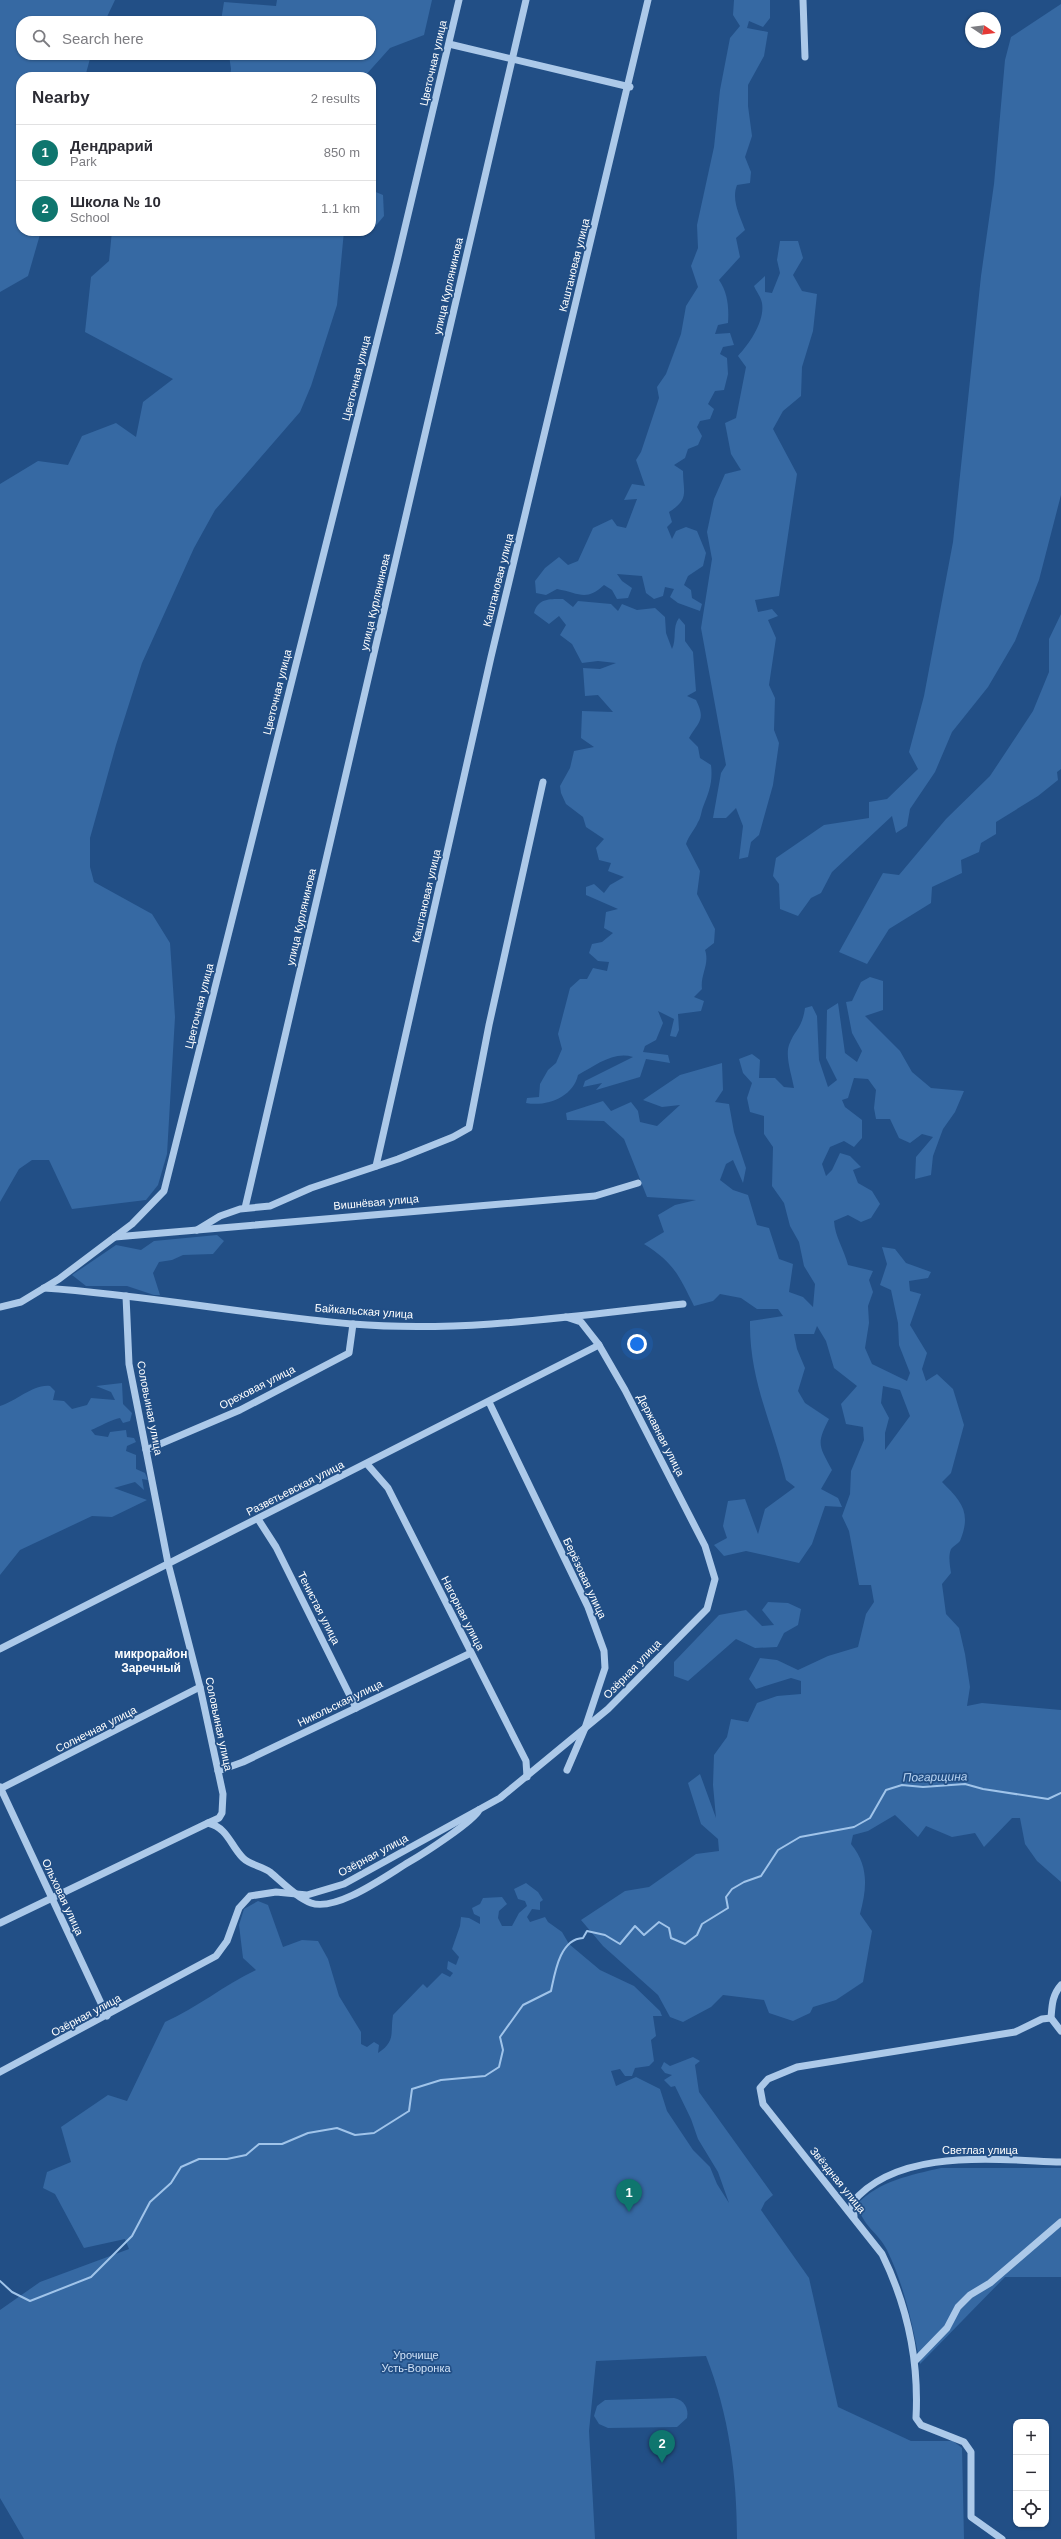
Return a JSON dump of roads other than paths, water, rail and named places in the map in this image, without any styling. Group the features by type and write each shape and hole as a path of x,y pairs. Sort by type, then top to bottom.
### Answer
{"street":[{"name":"Цветочная улица","path":"0,1307 21,1302 44,1288 132,1224 164,1191 397,261 459,0"},
{"name":"улица Курлянинова","path":"244,1208 526,0"},
{"name":"Каштановая улица","path":"376,1166 491,657 629,87 648,0"},
{"path":"803,0 805,57"},
{"path":"449,44 629,87"},
{"path":"197,1230 220,1216 244,1208 270,1206 312,1188 453,1137 469,1128 489,1025 543,782"},
{"name":"Вишнёвая улица","path":"115,1237 197,1230 264,1222 595,1196 638,1183"},
{"name":"Байкальская улица","path":"44,1288 126,1296 353,1324 457,1327 683,1304"},
{"name":"Соловьиная улица","path":"126,1296 129,1364 168,1562 200,1687 224,1807 219,1818 208,1823"},
{"name":"Державная улица","path":"566,1317 581,1322 599,1345 625,1390 704,1546 715,1579"},
{"name":"Ореховая улица","path":"146,1450 240,1410 349,1352 353,1324"},
{"name":"Разветьевская улица","path":"0,1649 168,1562 258,1519 599,1345"},
{"name":"Берёзовая улица","path":"489,1402 588,1608 604,1651 605,1668 585,1728 567,1770"},
{"name":"Нагорная улица","path":"367,1464 388,1488 526,1761 527,1777"},
{"name":"Тенистая улица","path":"258,1519 276,1547 356,1708"},
{"name":"Озёрная улица","path":"0,2072 107,2016 216,1956 227,1941 239,1908 244,1900 250,1896 276,1892 307,1894 344,1884 500,1798 608,1709 707,1608 715,1579"},
{"name":"Никольская улица","path":"218,1771 243,1762 471,1653"},
{"name":"Солнечная улица","path":"0,1788 200,1687"},
{"name":"Ольховая улица","path":"0,1788 107,2016"},
{"path":"0,1923 51,1897 208,1823 224,1830 244,1860 267,1870 296,1894 310,1903 321,1905 335,1904 414,1859 467,1823 476,1816 480,1809"},
{"path":"1061,1985 1056,1990 1052,2004 1051,2018 1061,2031"},
{"name":"Звёздная улица","path":"1002,2539 971,2517 971,2452 968,2446 964,2442 921,2425 916,2418 915,2361 891,2273 882,2254 763,2104 760,2088 768,2079 798,2067 1015,2032 1042,2019 1051,2018"},
{"name":"Светлая улица","path":"854,2218 852,2203 862,2192 892,2175 934,2162 956,2159 1061,2162"},
{"path":"915,2361 947,2328 958,2307 970,2295 990,2283 1061,2222"}],"waterway":[{"name":"Погарщина","path":"0,2281 12,2292 30,2301 91,2277 132,2236 150,2202 171,2183 181,2167 199,2159 227,2159 246,2155 259,2144 282,2144 308,2133 337,2128 355,2135 374,2133 409,2111 412,2089 441,2080 485,2076 499,2067 503,2050 500,2037 523,2005 551,1991 554,1975 564,1950 575,1940 583,1938 587,1931 605,1935 620,1944 635,1926 644,1935 659,1922 669,1928 671,1938 685,1944 697,1935 702,1924 728,1908 726,1897 732,1889 744,1882 761,1876 778,1850 800,1837 854,1827 870,1818 886,1790 902,1785 923,1787 965,1784 983,1789 1048,1799 1061,1793"}],"place":[{"name":"Дендрарий","path":"629,2212"},
{"name":"Школа № 10","path":"662,2463"}],"district":[{"name":"микрорайон Заречный","path":"151,1661"}],"park label":[{"name":"Урочище Усть-Воронка","path":"416,2361"}]}
